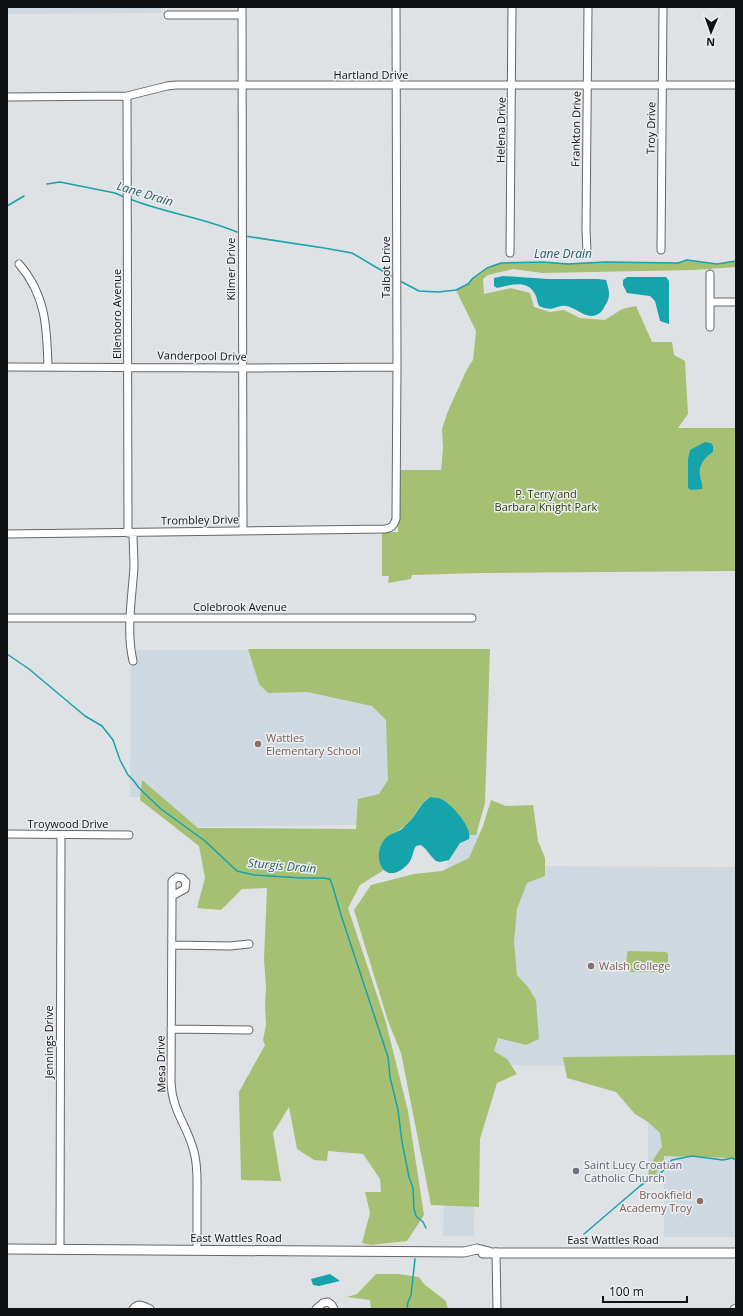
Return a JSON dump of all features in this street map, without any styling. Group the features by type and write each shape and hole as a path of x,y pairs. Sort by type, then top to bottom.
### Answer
{"main road":[{"name":"East Wattles Road","path":"7,1249 464,1252 477,1249 493,1252 736,1253"}],"street":[{"name":"Kilmer Drive","path":"242,7 243,530"},
{"name":"Talbot Drive","path":"392,526 396,519 396,7"},
{"name":"Helena Drive","path":"510,253 512,7"},
{"name":"Frankton Drive","path":"587,252 588,7"},
{"name":"Troy Drive","path":"661,250 663,7"},
{"path":"168,15 242,15"},
{"name":"Hartland Drive","path":"7,97 127,96 171,85 736,85"},
{"name":"Ellenboro Avenue","path":"127,96 128,367 131,533 134,564 130,618 130,649 133,661"},
{"path":"19,264 28,274 40,297 46,325 48,367"},
{"path":"710,274 710,327"},
{"path":"710,302 736,302"},
{"name":"Vanderpool Drive","path":"7,366 242,368 397,367"},
{"name":"Trombley Drive","path":"7,534 385,529 392,526"},
{"name":"Colebrook Avenue","path":"7,618 472,618"},
{"name":"Troywood Drive","path":"7,834 129,835"},
{"name":"Jennings Drive","path":"60,1249 61,835"},
{"name":"Mesa Drive","path":"172,896 171,1094 178,1115 191,1139 197,1164 197,1250"},
{"path":"172,945 230,946 249,944"},
{"path":"171,1029 249,1030"},
{"path":"493,1252 497,1309"},
{"path":"316,1309 323,1303 328,1302 334,1309"},
{"path":"133,1309 137,1305 142,1305 150,1309"}],"shaded area":[{"path":"7,7 161,7 161,13 7,14"},
{"name":"Walsh College","path":"131,650 479,650 478,866 736,867 736,1237 664,1237 664,1166 648,1179 648,1066 476,1065 474,1236 443,1236 448,825 186,827 148,797 130,797"}],"green space":[{"name":"P. Terry and Barbara Knight Park","path":"687,260 717,264 736,261 736,267 694,270 542,273 513,269 488,275 483,279 484,294 511,288 530,293 534,307 550,312 564,310 580,318 605,320 622,309 636,306 652,342 672,342 674,355 685,361 688,414 678,428 736,428 736,571 412,575 411,579 388,583 389,576 382,576 382,532 398,532 399,470 441,470 443,448 442,429 448,411 467,369 473,360 476,331 456,290 468,284 473,278 487,268 501,263 678,263"},
{"path":"248,649 490,649 485,803 476,835 470,835 468,829 459,816 447,803 433,797 427,799 404,827 390,836 382,844 380,858 384,870 360,885 348,908 385,1019 408,1111 424,1215 407,1241 371,1245 362,1243 370,1213 365,1192 381,1192 380,1179 363,1154 328,1151 327,1161 314,1160 297,1149 289,1107 273,1133 281,1181 241,1180 239,1092 265,1045 263,1040 266,1025 264,959 267,888 242,889 221,910 197,908 205,878 199,846 140,800 142,780 198,828 356,829 358,799 379,794 388,780 386,720 372,706 307,692 268,693 259,684"},
{"path":"491,800 506,806 533,805 538,841 545,858 545,876 527,883 517,909 514,942 517,975 528,987 536,1000 539,1039 526,1045 498,1038 494,1051 507,1059 517,1074 497,1083 480,1139 479,1207 431,1205 401,1053 388,1021 354,910 371,885 414,874 442,871 469,858 483,826"},
{"path":"628,951 666,952 668,954 668,969 665,972 630,972 626,967"},
{"path":"736,1055 736,1158 664,1156 664,1166 648,1181 652,1163 662,1147 660,1133 648,1122 635,1114 616,1092 567,1078 563,1057"},
{"path":"376,1274 398,1274 419,1277 424,1284 446,1301 448,1309 371,1309 370,1300 347,1297 357,1294"}],"water":[{"path":"503,276 548,279 606,280 609,289 609,298 601,312 592,316 566,306 550,309 539,306 535,294 528,286 518,284 497,288 494,286 494,278"},
{"path":"627,277 666,277 669,281 669,324 660,321 655,301 650,296 627,293 623,285 623,280"},
{"path":"705,442 711,443 713,446 713,452 707,456 700,468 702,489 691,490 688,488 688,459 690,450"},
{"path":"431,797 439,798 445,801 460,816 468,829 469,839 460,843 449,860 440,862 436,861 421,845 416,846 407,865 399,871 392,873 386,872 382,868 379,854 380,847 384,840 402,829 411,820 420,807"},
{"path":"330,1274 340,1281 319,1286 313,1285 311,1279"}],"waterway":[{"name":"Lane Drain","path":"47,184 60,182 115,193 124,197"},
{"name":"Lane Drain","path":"7,206 24,196"},
{"name":"Lane Drain","path":"130,199 156,208 210,222 237,232"},
{"name":"Lane Drain","path":"245,236 352,253 391,276"},
{"name":"Lane Drain","path":"400,281 419,291 438,292 456,290 468,284 473,278 487,268 501,263 678,263 687,260 717,264 736,261"},
{"name":"Sturgis Drain","path":"7,654 29,669 85,716 102,726 113,740 120,760 128,775 140,789 161,809 205,841 237,871 254,875 330,879 388,1057 390,1077 398,1110 402,1142 409,1177 413,1188 414,1209 416,1216 423,1222 426,1228"},
{"path":"584,1234 640,1186 663,1171 672,1160 692,1156 723,1160 732,1158 736,1160"},
{"name":"Sturgis Drain","path":"407,1309 411,1295 415,1259"}],"place":[{"name":"Wattles Elementary School","path":"258,744"},
{"name":"Walsh College","path":"591,966"},
{"name":"Saint Lucy Croatian Catholic Church","path":"576,1171"},
{"name":"Brookfield Academy Troy","path":"700,1201"}]}
